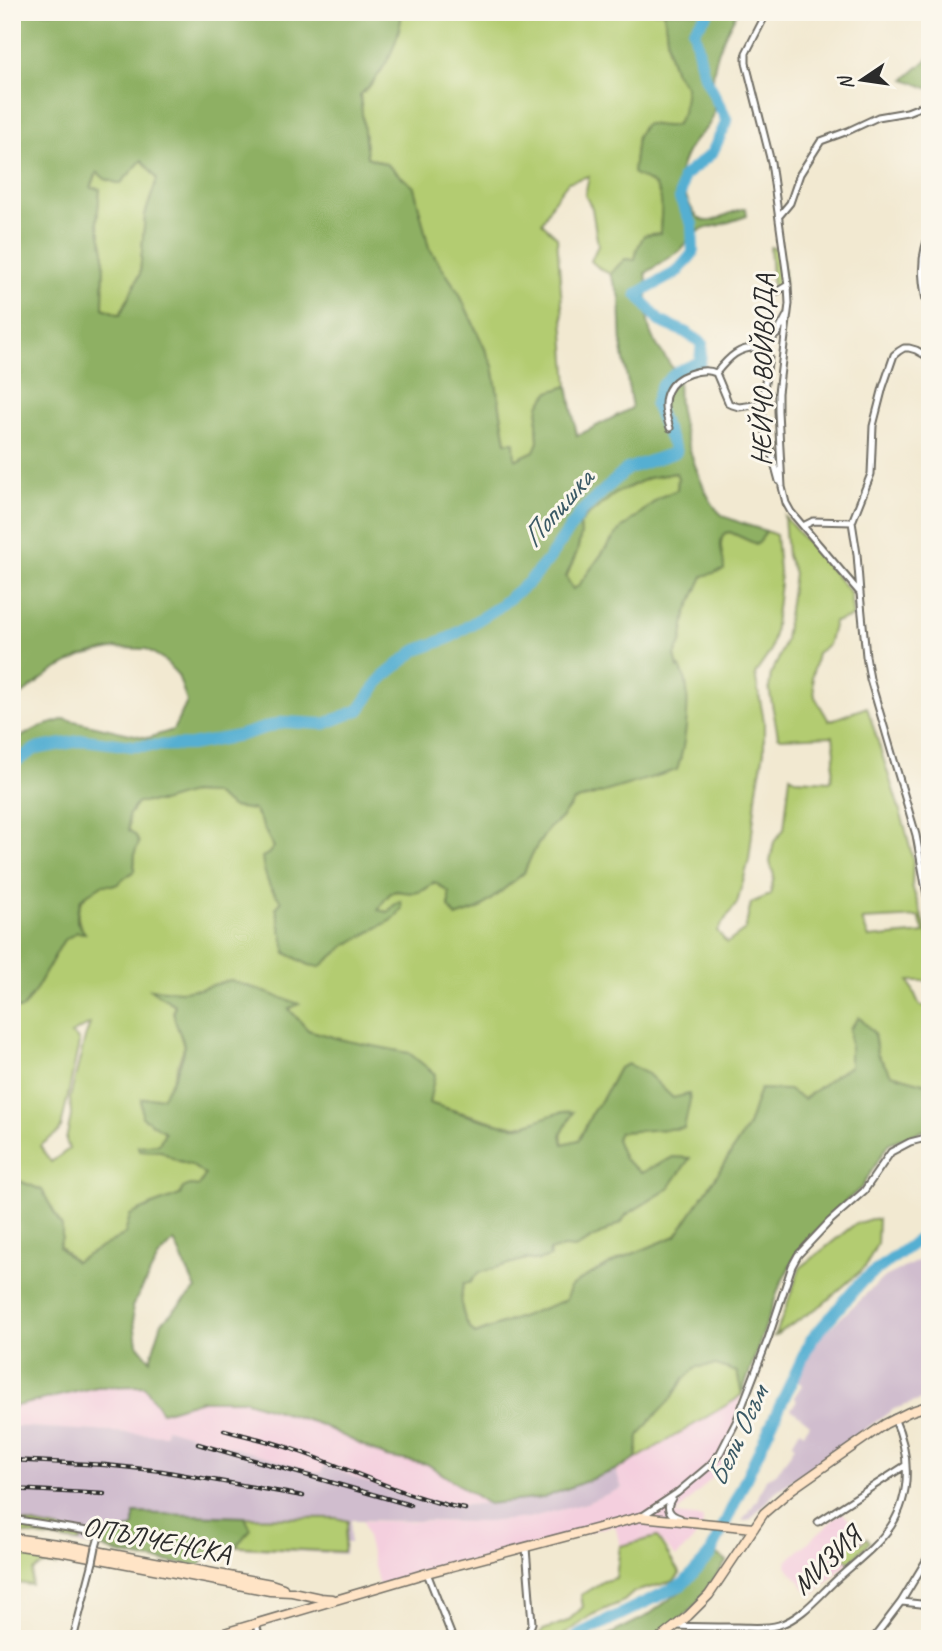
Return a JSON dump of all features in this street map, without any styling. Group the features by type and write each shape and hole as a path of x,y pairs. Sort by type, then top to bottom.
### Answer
{"street":[{"name":"НЕЙЧО ВОЙВОДА","path":"767,12 746,53 771,162 788,285 788,315 778,402 782,487 786,503 860,593"},
{"path":"779,215 790,202 800,174 821,141 878,117 930,103"},
{"path":"930,233 922,255 922,265 930,317"},
{"path":"763,296 773,294 788,285"},
{"path":"761,348 778,334 788,315"},
{"path":"716,373 740,350 752,347 761,348 768,353 762,404 764,425 782,487"},
{"path":"930,358 909,348 904,348 894,355 873,426 871,474 852,522 870,679 916,835 930,912"},
{"path":"670,428 664,411 667,392 670,386 698,371 716,373 729,404 739,407 762,404"},
{"path":"803,526 821,521 852,522"},
{"path":"926,897 930,880"},
{"path":"204,1639 427,1573 640,1517 675,1494 709,1466 726,1443 798,1255 812,1238 863,1191 891,1152 910,1142 930,1137"},
{"path":"659,1639 709,1595 764,1513 774,1503 894,1418 930,1405"},
{"name":"МИЗИЯ","path":"676,1626 769,1627 786,1623 796,1617 866,1552 889,1528 901,1502 905,1483 904,1443 894,1418"},
{"path":"818,1522 906,1465"},
{"path":"675,1494 668,1505 669,1513 701,1523"},
{"path":"640,1517 754,1528"},
{"path":"12,1519 100,1533 73,1639"},
{"name":"ОПЪЛЧЕНСКА","path":"12,1538 65,1545 271,1584 296,1593"},
{"name":"ОПЪЛЧЕНСКА","path":"12,1545 64,1552 270,1591 296,1593"},
{"path":"523,1639 532,1623 526,1548"},
{"path":"873,1639 901,1602 930,1554"},
{"path":"427,1573 453,1639"},
{"path":"289,1614 296,1606 296,1593 326,1599 346,1597"},
{"path":"901,1602 930,1605"},
{"path":"256,1624 260,1639"}],"shaded area":[{"path":"930,1255 930,1397 894,1409 775,1492 751,1519 742,1521 757,1500 766,1479 777,1473 795,1446 792,1444 800,1430 804,1433 810,1424 791,1409 797,1400 794,1397 802,1385 794,1378 809,1350 883,1278"},
{"path":"145,1386 162,1412 202,1400 243,1400 319,1424 386,1457 427,1464 488,1504 457,1505 428,1500 427,1503 361,1480 326,1464 321,1473 166,1428 165,1435 12,1426 12,1407 97,1387"},
{"path":"742,1394 725,1465 675,1515 703,1518 702,1531 676,1557 657,1537 620,1546 615,1525 379,1586 363,1521 485,1522 528,1518 586,1503 622,1488 615,1470"},
{"path":"12,1426 165,1435 166,1428 321,1473 325,1464 426,1503 428,1500 467,1505 543,1498 615,1470 622,1488 586,1503 528,1518 485,1522 351,1520 350,1543 346,1543 345,1554 220,1547 217,1560 207,1558 200,1567 12,1532 80,1542 12,1520","holes":["134,1513 213,1517 219,1515 222,1546 210,1556 204,1557 201,1565 114,1532 130,1530 134,1526"]},
{"path":"842,1512 870,1542 812,1596 786,1566 787,1561"}],"green space":[{"path":"12,12 402,12 398,36 389,58 369,87 360,95 367,157 386,164 414,187 429,248 459,293 493,366 506,442 514,442 515,460 534,451 538,442 539,405 549,392 568,386 577,436 632,408 622,348 620,297 610,274 625,259 635,260 644,235 660,233 660,194 653,184 633,173 637,136 645,124 676,125 683,113 686,87 675,72 669,54 664,12 737,12 716,60 712,120 689,148 679,176 692,209 704,221 746,208 747,216 693,234 681,250 646,273 650,331 676,376 684,429 700,479 721,514 766,531 756,544 730,532 725,533 721,546 724,570 703,576 686,614 681,643 675,655 678,668 680,667 686,680 687,691 684,739 677,770 574,801 549,828 533,852 524,873 479,909 456,917 449,907 449,892 434,882 427,888 412,893 392,892 378,910 388,912 401,901 402,908 395,918 346,945 320,967 309,965 286,953 276,908 281,902 270,887 262,857 274,847 254,810 232,807 214,794 191,793 161,802 138,802 128,816 129,830 139,843 135,852 134,871 116,885 102,885 81,899 77,922 85,933 77,932 63,941 23,1008 12,1010 12,744 40,727 65,719 148,738 173,730 187,702 178,675 163,659 146,649 116,648 82,656 53,671 12,702","holes":["142,160 157,179 145,215 140,274 120,315 103,308 104,251 97,221 100,189 91,188 97,172 105,179 120,184","676,473 677,490 660,497 618,532 579,585 573,589 566,577 577,552 580,524 586,517 616,493 648,478"]},
{"path":"402,12 664,12 669,54 675,72 686,87 683,113 676,125 664,128 653,124 637,136 633,173 654,184 662,202 660,233 637,249 635,260 625,259 610,274 591,261 598,245 592,208 585,195 589,176 568,182 552,203 542,223 557,237 568,386 549,392 537,423 538,442 534,452 514,460 514,442 506,442 493,366 459,293 429,248 414,187 386,164 367,157 360,95 373,83"},
{"path":"930,56 930,89 905,79 929,58"},
{"path":"142,160 157,179 145,215 140,274 120,315 103,308 104,251 97,221 100,189 91,188 97,172"},
{"path":"770,247 781,249 785,284 773,291"},
{"path":"676,473 677,490 660,497 618,532 573,590 566,578 577,552 580,524 586,517 616,493 648,478"},
{"path":"784,516 850,592 853,617 834,622 828,645 817,653 812,677 815,697 829,721 867,707 905,827 913,860 912,886 930,941 930,981 909,981 920,1006 930,1006 930,1085 891,1074 877,1054 874,1033 859,1018 850,1028 850,1066 804,1099 788,1090 760,1090 748,1126 676,1236 618,1260 580,1280 566,1300 475,1334 464,1316 461,1296 464,1283 470,1283 477,1273 526,1259 537,1261 550,1257 549,1251 564,1246 575,1248 621,1223 626,1215 668,1189 685,1165 641,1173 624,1159 616,1139 618,1132 684,1128 673,1098 648,1074 619,1068 579,1140 563,1144 561,1135 573,1112 518,1126 501,1124 429,1103 343,1040 308,1030 289,1009 298,1004 230,980 200,989 151,989 175,1005 173,1012 184,1047 172,1083 162,1098 165,1132 159,1144 139,1146 141,1150 161,1151 205,1175 199,1186 190,1185 180,1195 155,1204 125,1234 75,1262 59,1246 62,1227 42,1190 12,1178 12,1010 23,1008 63,941 77,932 84,933 78,920 78,909 82,900 100,886 134,871 136,836 129,830 128,815 138,802 191,793 214,794 232,807 254,809 274,847 263,864 271,889 279,897 320,967 346,945 395,918 393,906 388,912 378,911 392,892 427,889 434,882 449,892 449,907 479,909 524,873 533,852 549,828 574,801 677,769 678,669 675,655 681,643 686,614 703,576 721,552 721,537 730,532 756,544 766,531 776,535 780,583 770,652 755,674 764,721 764,751 749,860 737,903 717,931 727,943 745,930 751,903 770,895 774,876 770,862 774,842 784,829 790,776 795,779 831,781 835,752 833,736 778,736 769,688 771,674 785,640 794,573 787,556","holes":["919,917 924,933 869,938 862,920","90,1024 70,1098 71,1116 66,1140 69,1149 51,1162 40,1146 61,1128 79,1043 71,1034"]},
{"path":"230,980 299,1004 289,1009 308,1030 409,1053 435,1074 429,1103 512,1126 527,1124 560,1112 573,1112 561,1135 563,1144 579,1140 619,1068 628,1064 648,1074 673,1098 689,1094 684,1128 619,1132 616,1139 624,1159 641,1173 673,1157 690,1158 668,1189 626,1215 621,1223 575,1248 564,1247 549,1251 550,1257 537,1261 526,1259 478,1273 470,1283 464,1283 462,1310 475,1334 566,1300 570,1287 580,1280 618,1260 676,1236 748,1126 760,1089 788,1090 804,1099 850,1066 850,1028 859,1017 874,1033 877,1054 891,1074 930,1085 930,1128 889,1143 861,1188 799,1249 780,1285 742,1394 737,1372 716,1365 697,1367 683,1380 672,1398 639,1436 636,1459 543,1498 488,1504 427,1464 386,1457 319,1424 243,1400 202,1400 162,1412 144,1386 97,1387 12,1407 12,1178 42,1190 62,1227 59,1247 75,1262 125,1234 130,1215 180,1195 183,1188 190,1185 199,1186 205,1175 191,1165 161,1151 140,1150 138,1146 159,1144 165,1132 142,1117 141,1099 162,1097 184,1052 174,1017 175,1005 149,989 200,989","holes":["174,1241 196,1289 162,1322 150,1360 137,1344 132,1307 158,1258"]},
{"path":"878,1219 877,1244 865,1267 823,1304 773,1337 800,1268 855,1224"},
{"path":"716,1364 737,1372 742,1394 636,1459 638,1436 672,1398 683,1380 696,1367"},
{"path":"134,1513 337,1518 348,1521 343,1552 222,1546 217,1547 215,1556 204,1557 199,1566 101,1547 112,1534 134,1526"},
{"path":"134,1513 245,1517 251,1529 236,1546 218,1547 215,1556 204,1557 199,1566 136,1557 101,1547 112,1534 134,1526"},
{"path":"12,1520 81,1534 80,1542 12,1532"},
{"path":"852,1536 860,1544 867,1538 870,1542 849,1562 843,1556 847,1551 842,1545"},
{"path":"657,1537 680,1574 674,1581 634,1592 624,1601 592,1615 558,1639 534,1639 543,1630 568,1621 583,1607 581,1595 604,1581 616,1578 620,1546"},
{"path":"12,1548 58,1554 56,1566 44,1565 33,1571 31,1585 12,1582"},
{"path":"715,1553 727,1561 695,1605 676,1624 655,1639 582,1639 605,1637 647,1616 686,1587"}],"waterway":[{"name":"Попишка","path":"12,764 35,749 85,740 133,746 191,745 238,736 284,722 324,724 359,710 382,678 415,651 449,638 497,608 528,583 548,560 582,511 627,469 676,452 655,405 661,387 677,372 700,362 702,343 659,321 637,294 677,272 693,253 692,224 680,199 683,177 712,153 727,121 703,72 694,30 709,12"},
{"name":"Бели Осъм","path":"575,1639 582,1633 683,1584 710,1555 811,1340 862,1281 930,1231"}],"railway":[{"path":"224,1430 284,1446 399,1490 465,1509"},
{"path":"198,1444 410,1505"},
{"path":"12,1460 162,1471 303,1496"},
{"path":"12,1489 104,1494"}]}
